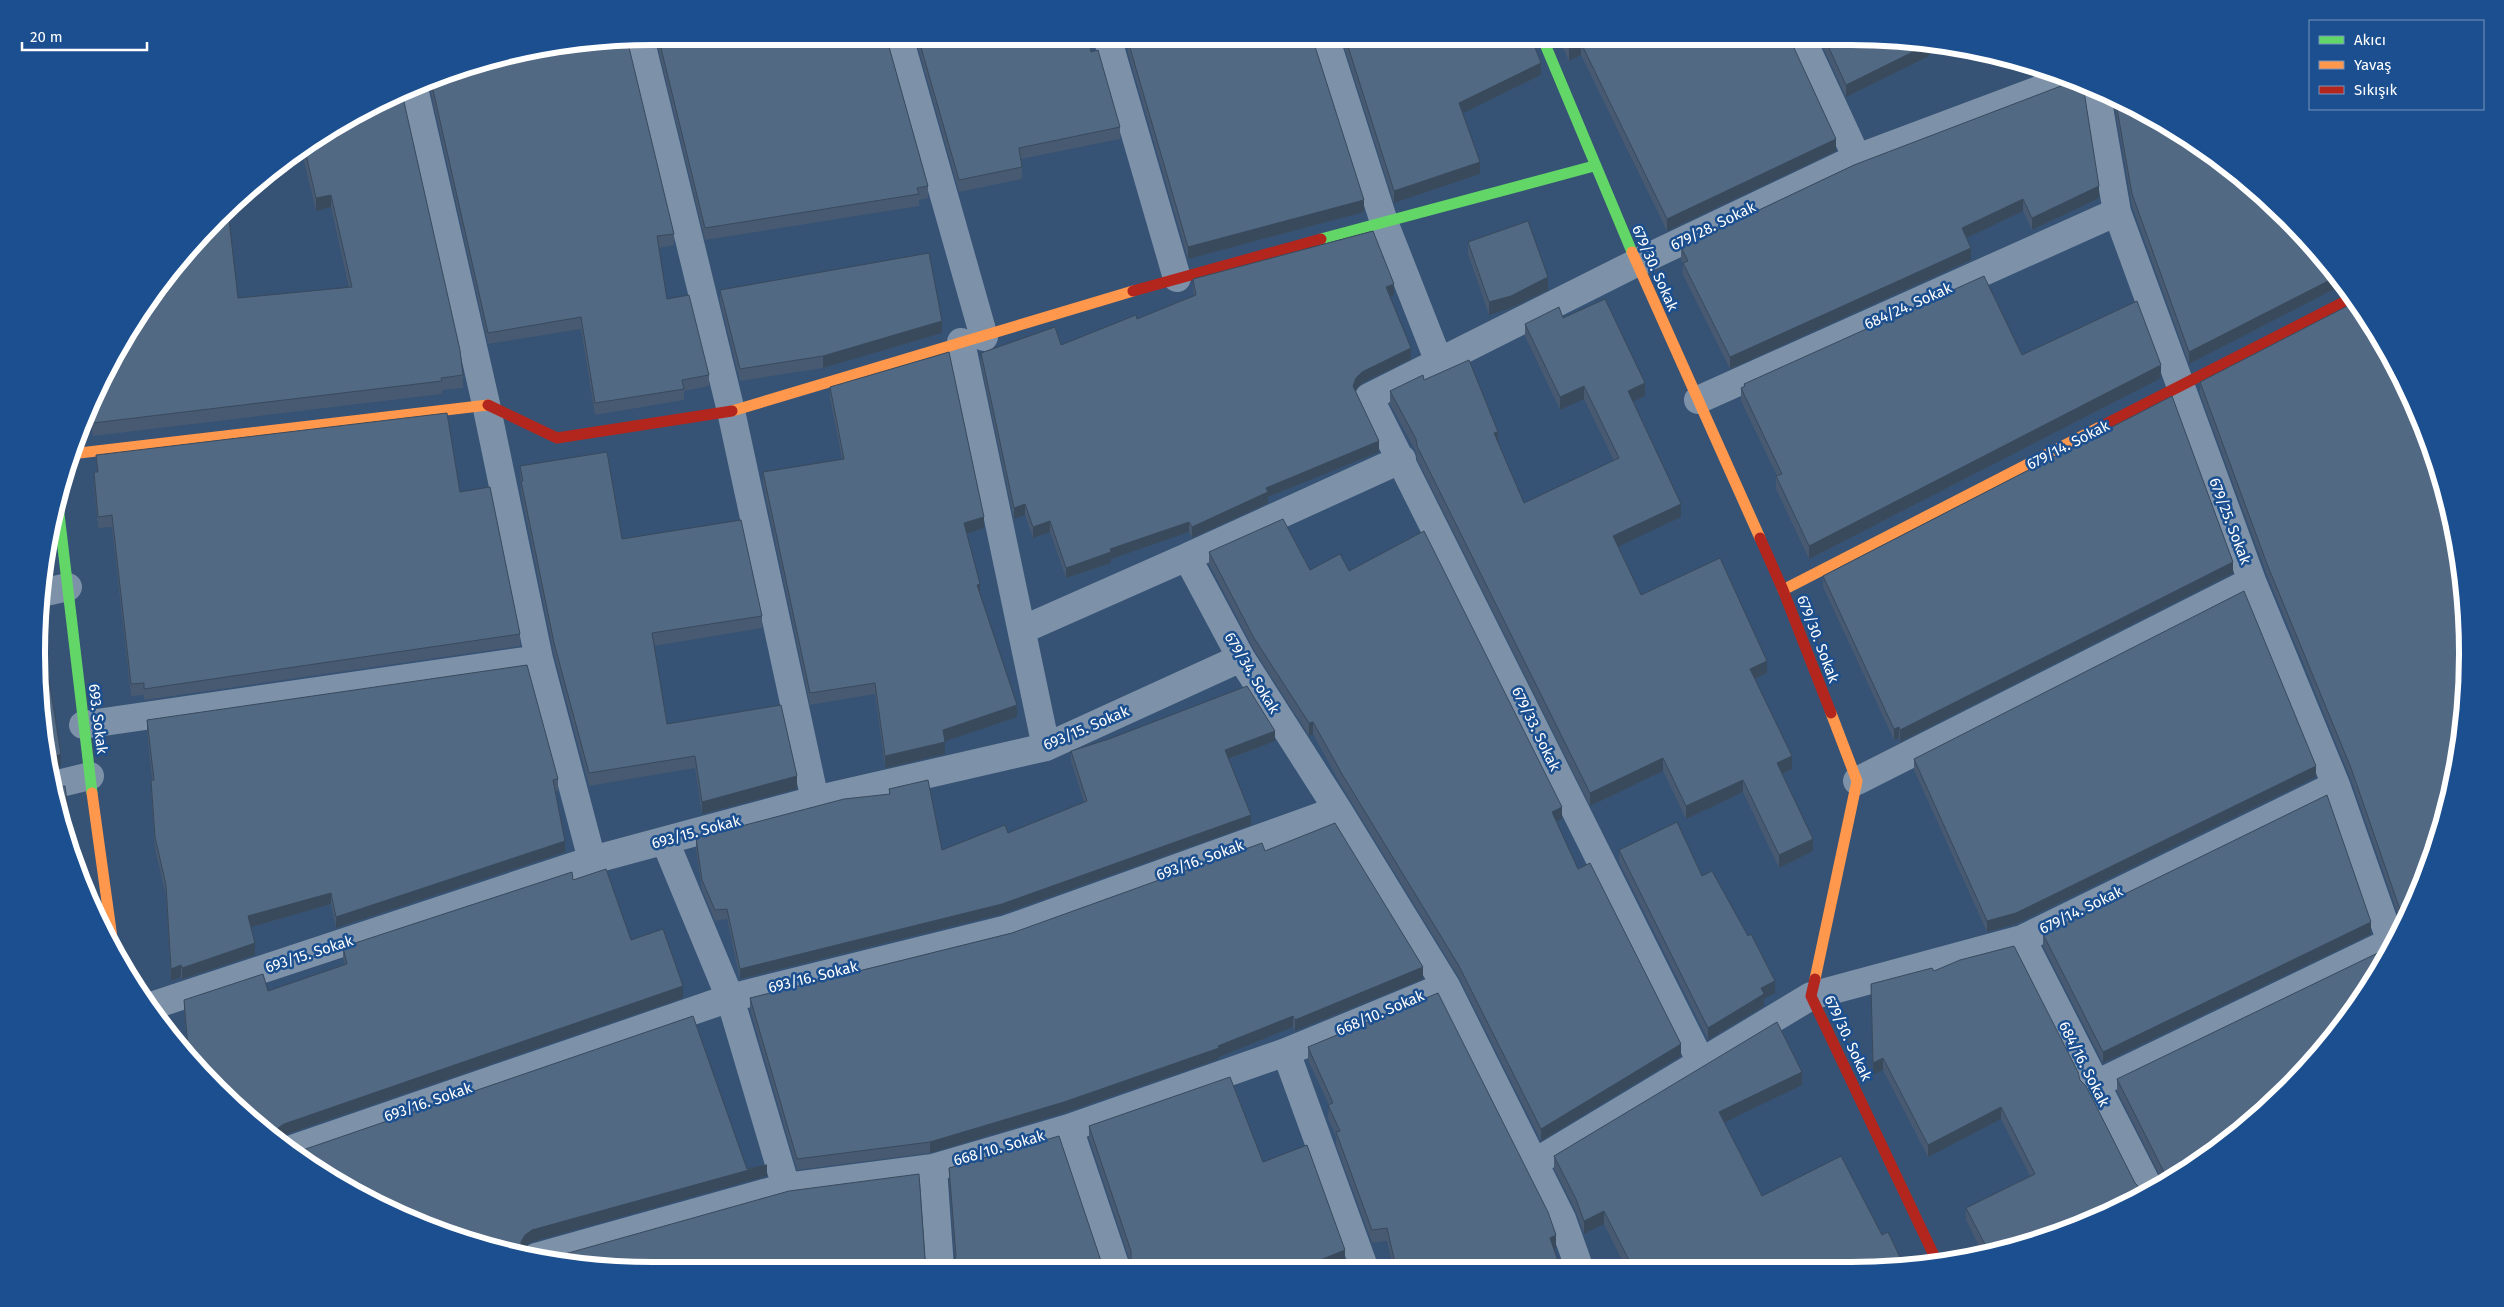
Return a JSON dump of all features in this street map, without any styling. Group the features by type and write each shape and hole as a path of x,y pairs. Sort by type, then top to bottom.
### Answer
{"street":[{"path":"642,45 730,411 815,800"},
{"path":"901,45 972,340 1022,630 1046,747"},
{"path":"1108,45 1177,278"},
{"path":"1327,45 1384,222 1438,362"},
{"name":"679/30. Sokak","path":"1545,45 1636,263 1783,590 1857,781 1811,996 1934,1256"},
{"path":"1804,45 1856,158"},
{"name":"679/28. Sokak","path":"1369,397 1636,263 1856,158 2060,82"},
{"path":"415,94 486,404 539,659 592,860"},
{"name":"679/25. Sokak","path":"2097,98 2117,212 2252,581 2336,785 2389,937"},
{"path":"79,453 486,404 557,438 730,411 1177,278 1594,166"},
{"name":"684/24. Sokak","path":"1698,400 2117,212"},
{"name":"679/14. Sokak","path":"1783,590 2180,388 2346,301"},
{"name":"679/33. Sokak","path":"1369,397 1701,1062"},
{"path":"1022,630 1187,558 1402,460"},
{"name":"693. Sokak","path":"60,522 83,725 109,926"},
{"name":"679/34. Sokak","path":"1187,558 1241,658 1338,810 1446,986 1562,1219 1578,1262"},
{"path":"1857,781 2252,581"},
{"path":"48,591 68,587"},
{"name":"693/15. Sokak","path":"157,1004 592,860 815,800 1046,747 1241,658"},
{"path":"83,725 539,659"},
{"path":"60,783 90,776"},
{"name":"679/14. Sokak","path":"1534,1162 1811,996 2022,939 2336,785"},
{"name":"693/16. Sokak","path":"298,1147 730,998 1007,929 1338,810"},
{"path":"664,841 730,998 786,1187"},
{"name":"684/16. Sokak","path":"2022,939 2094,1085 2147,1184"},
{"path":"2094,1085 2382,948"},
{"name":"668/10. Sokak","path":"551,1253 786,1187 933,1168 1068,1128 1286,1052 1446,986"},
{"path":"1286,1052 1362,1262"},
{"path":"1068,1128 1114,1262"},
{"path":"933,1168 940,1262"}],"building":[{"path":"660,45 889,45 928,186 917,188 919,194 705,228"},
{"path":"920,45 1090,45 1091,52 1098,50 1120,127 1019,148 1022,167 959,180"},
{"path":"1129,45 1315,45 1364,200 1188,247"},
{"path":"1348,45 1534,45 1541,63 1459,103 1480,162 1394,191"},
{"path":"1567,45 1577,45 1569,49"},
{"path":"1582,45 1793,45 1836,139 1667,219"},
{"path":"1828,45 1890,46 1919,49 1846,85"},
{"path":"629,46 674,234 657,236 667,299 689,295 709,375 682,380 684,389 595,403 581,317 488,333 432,87 480,71 535,59 535,57 574,50"},
{"path":"2065,84 2084,91 2099,186 2032,218 2023,199 1962,228 1971,248 1730,357 1683,263 1688,261 1681,247 1854,165"},
{"path":"403,99 460,350 463,375 441,378 442,381 93,423 92,418 108,384 148,315 196,252 229,218 238,298 352,287 331,195 316,198 306,154 349,127"},
{"path":"2117,106 2189,148 2252,196 2281,223 2330,280 2189,352 2132,194"},
{"path":"1528,221 1548,277 1511,296 1489,302 1468,242"},
{"path":"1373,231 1394,284 1386,287 1411,348 1362,372 1356,378 1353,386 1379,441 1266,488 1268,492 1192,527 1189,522 1110,549 1111,552 1066,568 1050,521 1033,527 1025,504 1014,508 981,353 1055,327 1061,345 1136,315 1137,319 1196,295 1193,279"},
{"path":"929,253 942,321 823,356 740,369 720,290"},
{"path":"1984,276 2022,355 2137,301 2161,365 1809,546 1776,476 1782,474 1741,388 1745,386 1744,384"},
{"path":"1605,299 1645,383 1628,391 1681,504 1613,536 1641,595 1720,558 1767,661 1750,669 1792,756 1777,763 1813,839 1779,855 1743,780 1686,806 1663,758 1590,793 1417,446 1416,439 1390,391 1423,375 1424,380 1469,360 1498,432 1494,433 1524,503 1619,458 1584,386 1560,397 1525,324 1559,307 1563,318"},
{"path":"2349,305 2377,349 2413,421 2427,458 2447,535 2454,574 2459,654 2454,733 2447,772 2427,849 2401,912 2351,768 2267,564 2200,382"},
{"path":"949,352 984,517 964,523 980,584 977,585 1017,705 943,730 945,742 885,756 875,683 810,693 763,472 844,459 830,387"},
{"path":"2172,396 2233,562 1900,730 1899,727 1894,729 1823,576"},
{"path":"447,413 460,492 490,487 520,634 144,689 144,683 131,684 112,515 98,517 94,472 98,472 96,455"},
{"path":"607,452 622,539 741,520 762,616 652,633 667,724 781,705 797,776 702,802 695,756 589,773 554,643 521,481 523,481 520,466"},
{"path":"1283,519 1310,570 1340,554 1349,571 1424,531 1562,807 1552,812 1578,869 1590,863 1681,1044 1541,1129 1459,966 1342,774 1313,722 1309,723 1254,638 1209,552"},
{"path":"2244,591 2316,766 2016,913 1987,921 1914,759"},
{"path":"45,655 61,754 54,757 50,733"},
{"path":"527,665 558,779 553,780 565,841 336,917 331,893 248,916 255,943 182,968 181,965 171,969 166,885 155,837 151,780 154,780 147,720"},
{"path":"1247,686 1275,731 1225,750 1251,815 1002,904 740,969 727,909 715,910 702,880 696,838 844,799 890,794 889,789 928,780 942,850 1005,825 1008,833 1087,801 1071,751 1109,739"},
{"path":"60,786 65,786 70,826 66,811"},
{"path":"2327,795 2371,922 2103,1052 2043,934"},
{"path":"1677,822 1702,876 1712,871 1748,936 1751,934 1775,981 1761,988 1764,994 1708,1028 1619,850"},
{"path":"1335,823 1423,967 1295,1020 1293,1016 1218,1046 1219,1048 1064,1102 930,1142 797,1159 750,998 1012,933 1262,843 1265,851"},
{"path":"606,869 631,940 663,929 683,986 284,1124 276,1131 223,1084 188,1045 184,1000 263,974 268,991 347,964 343,947 572,872 573,880"},
{"path":"2014,946 2078,1072 2080,1080 2086,1086 2135,1183 2140,1188 2083,1216 2046,1230 1986,1246 1966,1208 2035,1174 2001,1107 1928,1145 1883,1058 1873,1063 1871,984 1932,968 1934,971 1960,960"},
{"path":"2380,952 2356,992 2333,1024 2281,1084 2221,1136 2164,1174 2117,1079"},
{"path":"1438,993 1548,1212 1556,1235 1550,1238 1558,1262 1395,1262 1387,1228 1372,1230 1336,1132 1340,1131 1328,1105 1333,1103 1308,1047"},
{"path":"693,1016 747,1169 767,1165 532,1230 525,1235 521,1242 521,1247 458,1230 421,1216 349,1180 303,1150"},
{"path":"1777,1022 1802,1072 1719,1112 1762,1196 1841,1156 1882,1235 1888,1232 1901,1260 1850,1262 1630,1262 1604,1211 1584,1221 1576,1199 1554,1156"},
{"path":"1230,1077 1263,1162 1307,1145 1345,1250 1315,1262 1130,1262 1131,1251 1089,1126"},
{"path":"1059,1136 1102,1262 954,1262 956,1256 949,1168"},
{"path":"919,1174 926,1262 654,1262 614,1261 562,1255 789,1191"}],"traffic: fast":[{"path":"1545,45 1632,252"},
{"path":"1321,239 1594,166"},
{"path":"60,522 92,793"}],"traffic: slow":[{"path":"1632,252 1760,538"},
{"path":"732,411 1133,291"},
{"path":"79,453 488,405"},
{"path":"1783,590 2102,426"},
{"path":"1815,979 1857,781 1831,713"},
{"path":"92,793 111,928"}],"traffic: jam":[{"path":"1133,291 1321,239"},
{"path":"2102,426 2346,301"},
{"path":"488,405 557,438 732,411"},
{"path":"1760,538 1783,590 1831,713"},
{"path":"1815,979 1811,996 1934,1256"}]}
